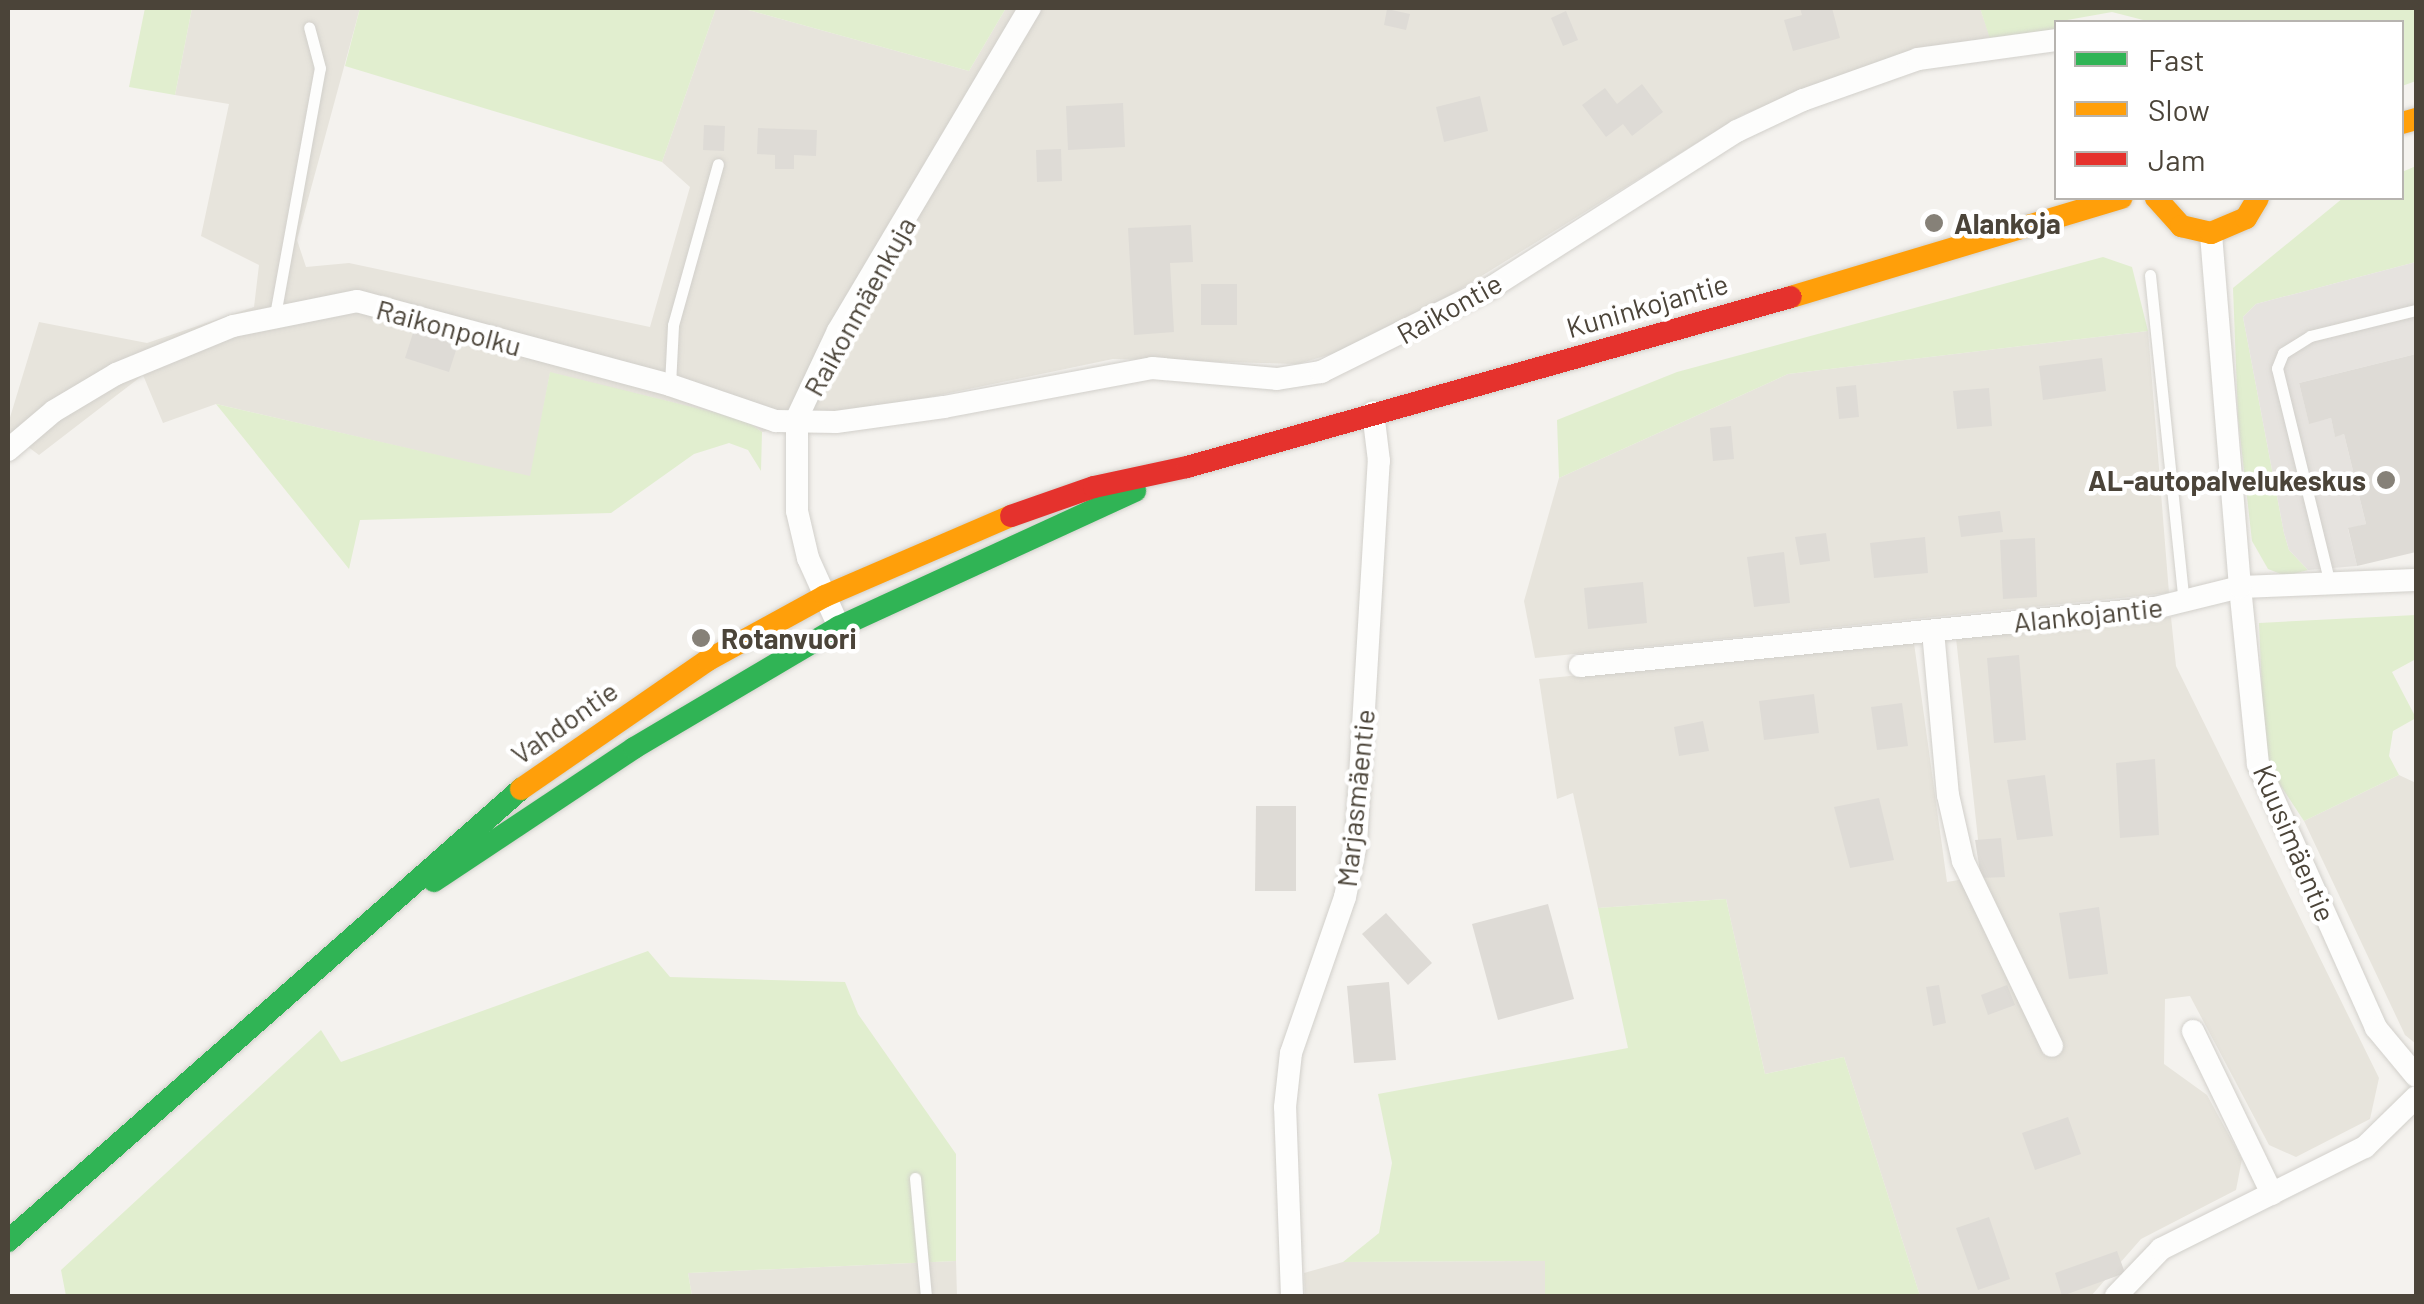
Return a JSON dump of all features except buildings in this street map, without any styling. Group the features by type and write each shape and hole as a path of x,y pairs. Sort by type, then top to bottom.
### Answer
{"main road":[{"name":"Kuninkojantie","path":"825,596 989,524 1094,487 1187,467 2022,232 2115,200"},
{"path":"2158,200 2181,226 2211,233 2246,218 2257,200"},
{"name":"Kuninkojantie","path":"839,627 1187,467"},
{"name":"Vahdontie","path":"8,1241 460,837 562,757 708,660 825,596"},
{"name":"Vahdontie","path":"360,930 593,773 839,627"}],"street":[{"name":"Raikonmäenkuja","path":"839,627 796,511 797,418 838,332 1030,8"},
{"name":"Raikontie","path":"797,418 836,422 944,407 1152,368 1277,379 1321,372 1492,287 1737,131 1803,100 1918,59 2054,40"},
{"path":"2211,233 2240,587"},
{"name":"Raikonpolku","path":"8,450 54,411 116,374 275,315 357,301 670,385 776,421 797,418"},
{"name":"Marjasmäentie","path":"1292,1296 1285,1107 1292,1053 1345,898 1356,844 1379,461 1372,412"},
{"name":"Alankojantie","path":"1580,666 2184,604 2240,587 2331,588 2416,580"},
{"name":"Kuusimäentie","path":"2240,587 2258,764 2376,1028 2416,1076"},
{"path":"1933,631 1948,795 1962,861 2052,1046"},
{"path":"2192,1032 2272,1194"},
{"path":"2116,1296 2161,1249 2365,1147 2416,1097"}],"lane":[{"path":"275,315 320,68 309,27"},
{"path":"670,385 666,361 673,325 718,164"},
{"path":"2150,276 2184,604"},
{"path":"2331,588 2277,368 2283,353 2310,336 2416,310"},
{"path":"916,1178 926,1296"}],"shaded area":[{"path":"192,8 360,8 297,240 306,267 349,263 650,327 690,187 662,162 716,8 741,8 969,71 1006,8 1980,8 1990,37 1858,69 1742,115 1454,293 1335,353 1298,364 1113,359 762,432 745,420 550,373 531,477 216,404 163,423 143,375 39,455 8,432 8,424 39,322 147,343 254,307 259,265 201,236 229,104 175,95"},
{"path":"2416,262 2416,354 2299,383 2309,423 2331,418 2335,436 2344,434 2366,524 2348,529 2357,566 2308,570 2289,550 2284,533 2243,317 2256,304"},
{"path":"2148,331 2169,593 1535,658 1524,601 1559,478 1788,374"},
{"path":"2171,617 2176,666 2379,1078 2370,1119 2296,1157 2269,1145 2190,996 2165,999 2164,1064 2207,1095 2242,1159 2236,1190 2141,1239 2091,1296 1920,1296 1844,1057 1765,1074 1726,899 1598,908 1573,793 1557,799 1539,679 1914,643 1947,882 1982,876 1956,638"},
{"path":"2399,775 2416,783 2416,1044 2405,1035 2304,821"},
{"path":"956,1261 957,1296 692,1296 688,1273"},
{"path":"1545,1261 1545,1296 1305,1296 1304,1273 1343,1262"}],"green space":[{"path":"145,8 192,8 175,95 129,87"},
{"path":"360,8 716,8 662,162 345,66"},
{"path":"741,8 1006,8 969,71"},
{"path":"1980,8 2416,8 2416,81 2404,85 2404,20 2143,20 2112,12 2054,20 2054,36 1994,51"},
{"path":"2416,166 2416,262 2256,304 2243,317 2284,533 2289,550 2308,570 2286,576 2268,569 2252,541 2238,418 2233,288 2341,200 2404,200 2404,171"},
{"path":"2103,257 2132,267 2148,331 1788,374 1559,478 1557,420 1677,372"},
{"path":"550,372 745,420 762,432 761,471 748,450 729,443 694,454 611,513 360,520 349,569 216,404 530,476"},
{"path":"2416,615 2416,659 2392,672 2416,718 2393,731 2389,756 2399,775 2304,821 2265,762 2259,623"},
{"path":"1726,899 1765,1074 1844,1057 1920,1296 1545,1296 1545,1261 1343,1262 1379,1233 1392,1163 1378,1094 1628,1048 1598,908"},
{"path":"648,951 670,977 845,982 858,1014 956,1154 956,1261 688,1273 692,1296 66,1296 61,1270 321,1030 341,1062"}],"traffic: fast":[{"path":"434,881 634,748 839,627 1135,491"},
{"path":"8,1241 521,789"}],"traffic: slow":[{"path":"2404,122 2416,119"},
{"path":"1791,297 2114,200"},
{"path":"2158,200 2181,226 2211,233 2246,218 2257,200"},
{"path":"521,789 708,660 825,596 1011,516"}],"traffic: jam":[{"path":"1011,516 1094,487 1187,467 1791,297"}],"place":[{"name":"Alankoja","path":"1934,223"},
{"name":"AL-autopalvelukeskus","path":"2386,480"},
{"name":"Rotanvuori","path":"701,638"}]}
